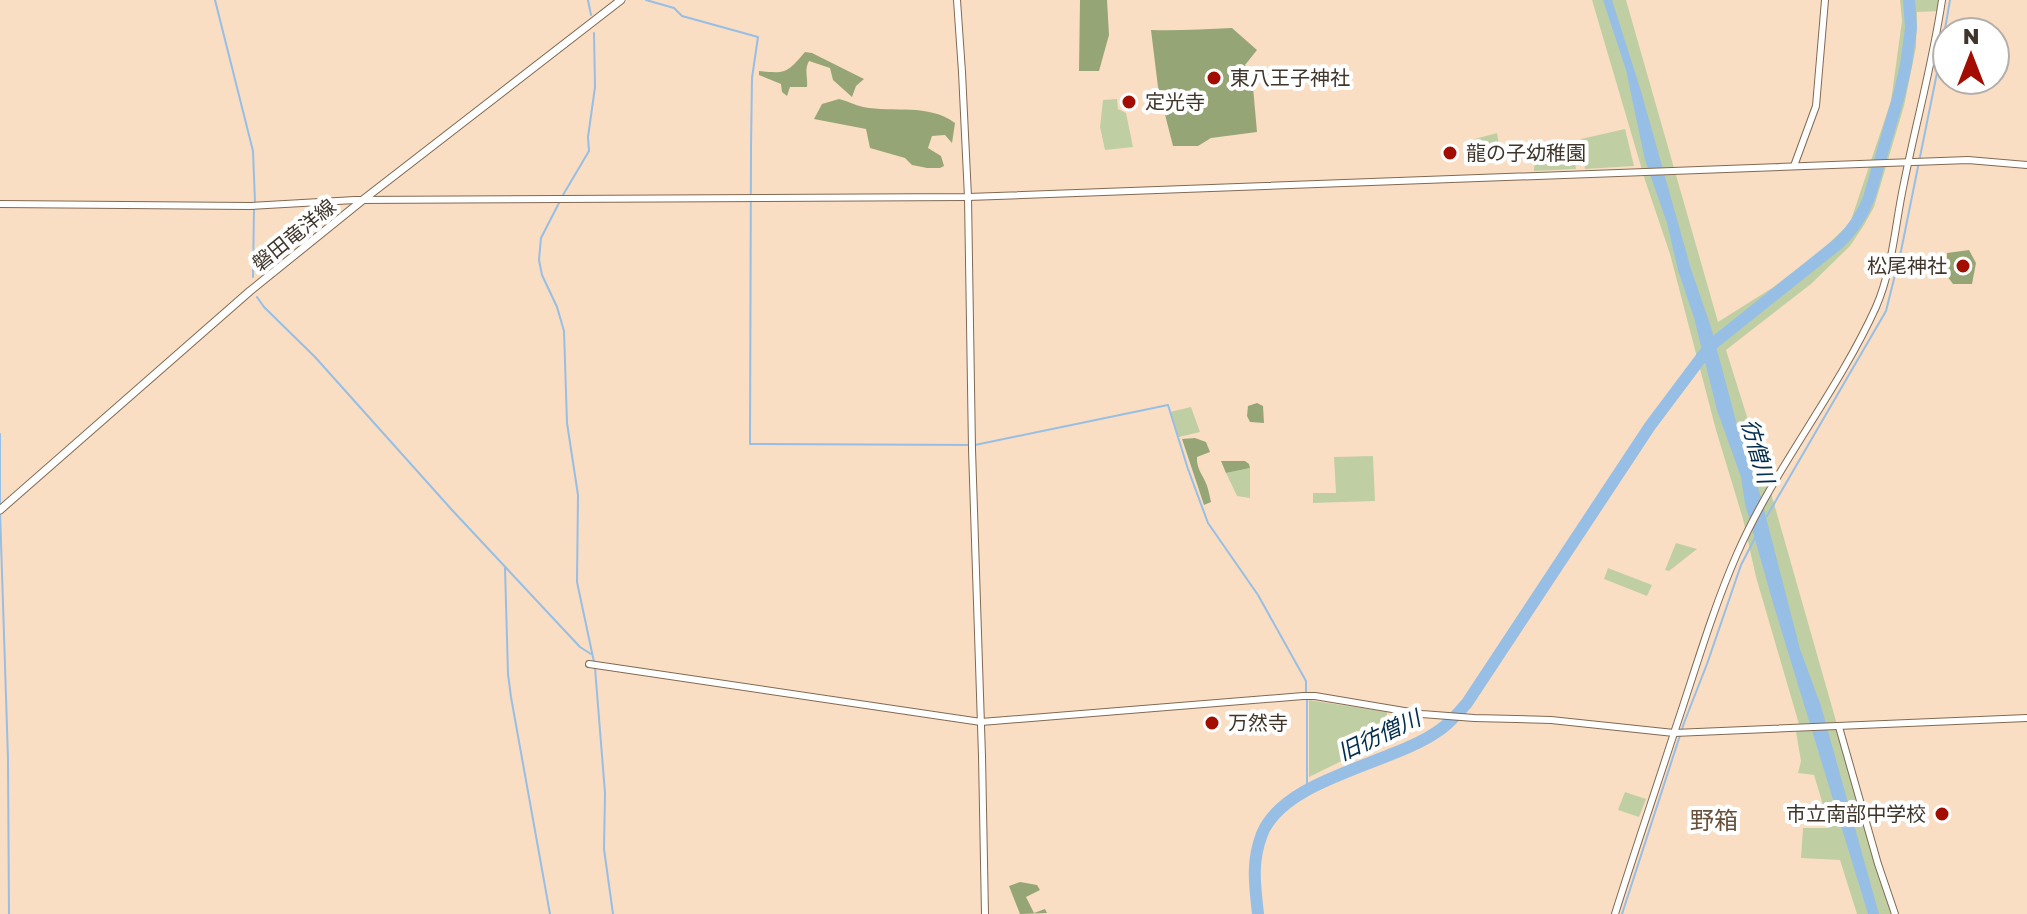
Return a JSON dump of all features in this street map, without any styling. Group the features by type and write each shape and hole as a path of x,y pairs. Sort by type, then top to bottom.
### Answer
{"main road":[{"name":"磐田竜洋線","path":"0,510 246,294 621,0"}],"street":[{"path":"957,0 968,197 985,914"},
{"path":"1794,166 1816,106 1825,0"},
{"path":"1615,914 1715,605 1768,493 1849,362 1876,307 1887,274 1942,0"},
{"path":"0,204 250,206 364,199 968,197 1968,160 2027,165"},
{"path":"589,664 981,722 1307,696 1422,714 1551,720 1674,733 2027,718"},
{"path":"1838,727 1895,914"}],"green space":[{"path":"1080,0 1107,0 1109,35 1099,71 1079,71"},
{"path":"1592,0 1626,0 1718,322 1772,288 1821,251 1850,223 1891,101 1902,21 1900,0 1942,0 1940,11 1917,12 1916,47 1904,106 1874,207 1864,225 1850,246 1811,284 1726,350 1771,493 1891,914 1857,914 1840,860 1801,858 1803,828 1830,828 1814,775 1798,773 1801,761 1796,732 1801,731 1756,577 1670,254"},
{"path":"1232,28 1257,50 1245,65 1253,87 1257,132 1211,138 1198,146 1173,146 1158,87 1151,30"},
{"path":"805,52 864,79 856,86 852,97 833,80 830,68 809,61 807,87 790,87 787,96 782,92 781,84 759,75 759,71 785,70"},
{"path":"839,99 875,109 934,113 955,123 952,143 945,135 932,136 928,148 941,156 944,166 927,168 912,165 905,158 870,148 866,129 814,119 822,104"},
{"path":"1117,99 1118,109 1126,113 1133,147 1105,150 1100,127 1103,100"},
{"path":"1625,129 1634,166 1585,169 1581,139"},
{"path":"1497,133 1501,157 1476,163 1471,140"},
{"path":"1572,143 1576,169 1534,171 1535,148"},
{"path":"1969,250 1976,263 1972,284 1953,284 1947,276 1947,253"},
{"path":"1257,403 1263,406 1264,423 1250,422 1247,416 1248,406"},
{"path":"1191,407 1200,432 1179,437 1170,412"},
{"path":"1195,438 1206,442 1210,452 1197,457 1211,502 1204,505 1182,439"},
{"path":"1373,456 1375,501 1313,503 1313,493 1336,493 1334,457"},
{"path":"1221,461 1245,461 1250,468 1226,473"},
{"path":"1250,468 1250,498 1237,496 1226,473"},
{"path":"1676,543 1697,549 1669,571 1665,570"},
{"path":"1608,568 1652,585 1647,596 1604,579"},
{"path":"1309,700 1387,712 1387,745 1356,754 1309,777"},
{"path":"1625,792 1646,799 1639,817 1618,810"},
{"path":"1020,882 1037,885 1040,890 1026,897 1034,913 1045,909 1047,913 1020,914 1009,886"}],"water":[{"path":"1603,0 1612,0 1641,91 1879,914 1868,914 1773,603 1745,504 1741,477 1717,410 1667,223 1645,160 1626,70"}],"waterway":[{"path":"215,0 253,151 255,202"},
{"path":"588,0 591,15"},
{"path":"646,0 674,8 682,16 758,37 752,78 750,444 975,445 1168,405 1208,523 1258,595 1306,681 1306,692"},
{"name":"旧彷僧川","path":"1258,914 1256,855 1262,834 1274,815 1293,798 1317,785 1421,741 1452,720 1467,703 1650,426 1710,346 1839,243 1853,228 1869,198 1899,95 1911,28 1909,0"},
{"name":"彷僧川","path":"1767,516 1886,311 1901,251 1950,0"},
{"path":"563,195 589,151 595,87 594,33"},
{"path":"560,201 541,238 539,260 564,331 567,423 578,495 577,582 594,662"},
{"path":"253,277 254,208"},
{"path":"257,297 580,647 591,654"},
{"path":"0,434 0,505"},
{"path":"0,511 8,759 9,914"},
{"path":"1622,914 1684,723 1741,565 1756,536"},
{"path":"505,568 508,674 550,914"},
{"path":"595,668 605,793 604,849 613,914"},
{"path":"1307,699 1307,789"}],"place":[{"name":"東八王子神社","path":"1214,78"},
{"name":"定光寺","path":"1129,102"},
{"name":"龍の子幼稚園","path":"1450,153"},
{"name":"松尾神社","path":"1963,266"},
{"name":"万然寺","path":"1212,723"},
{"name":"市立南部中学校","path":"1942,814"}],"district":[{"name":"野箱","path":"1714,821"}]}
